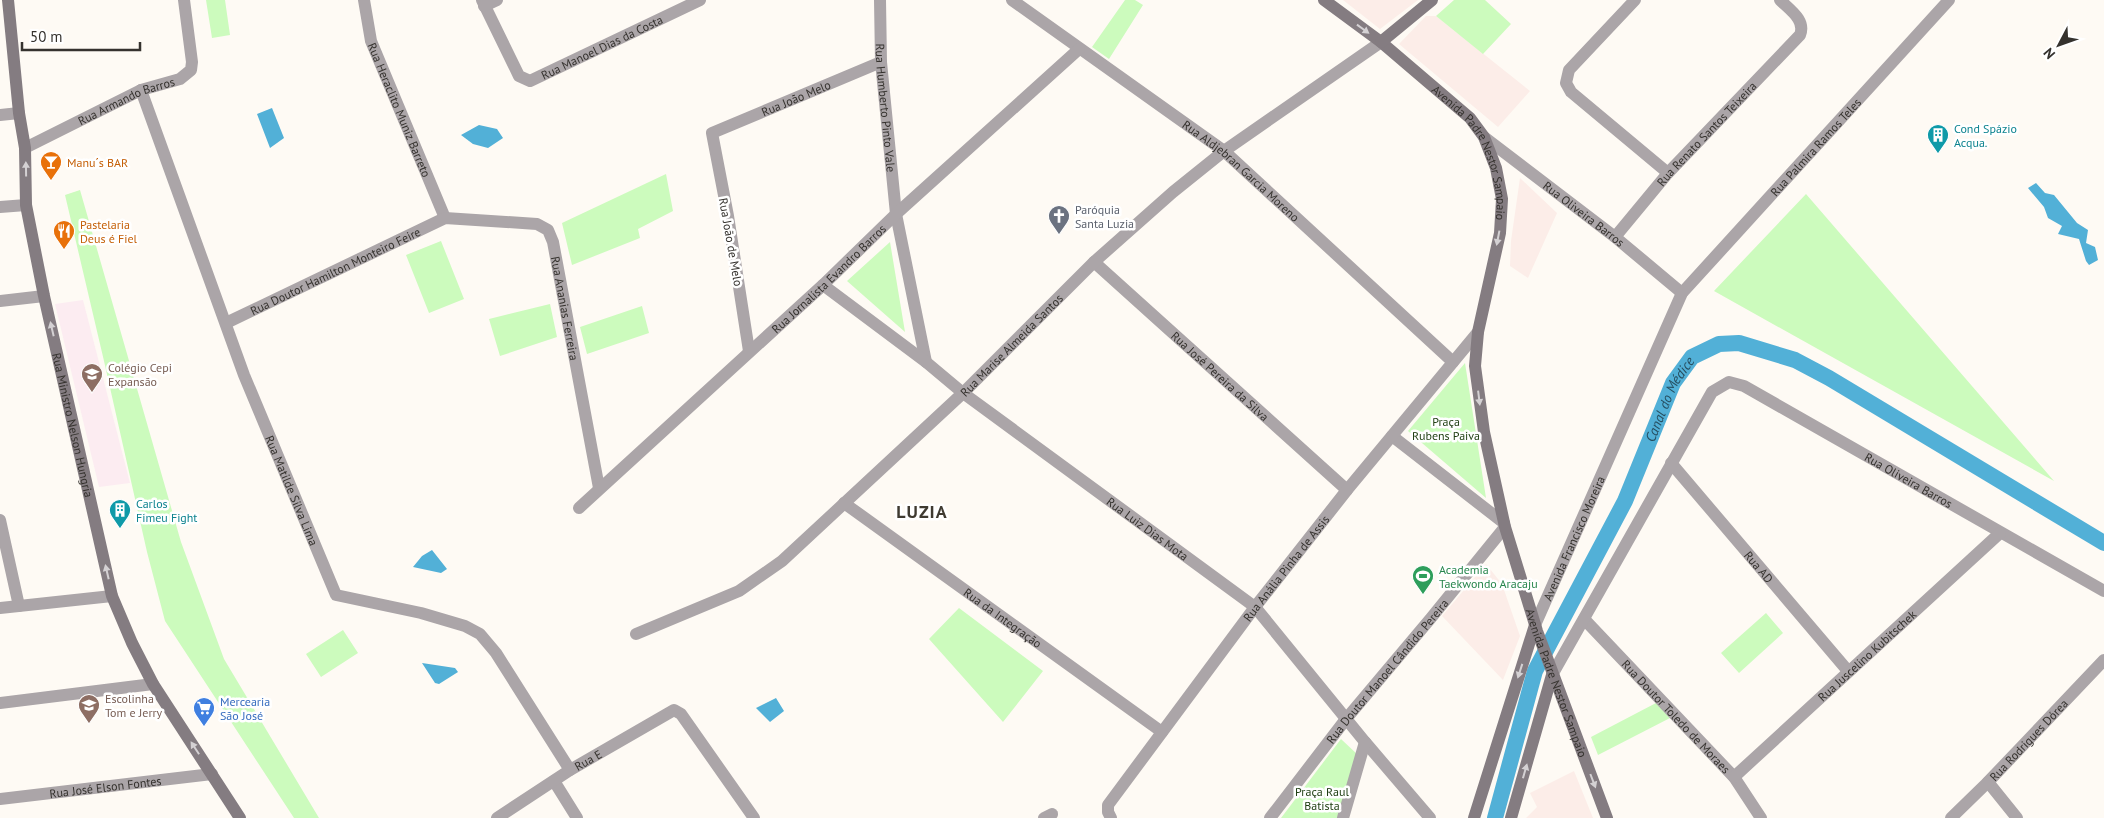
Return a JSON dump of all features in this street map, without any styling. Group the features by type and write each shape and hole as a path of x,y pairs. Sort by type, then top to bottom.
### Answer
{"street":[{"name":"Rua Ministro Nelson Hungria","path":"8,0 19,113 25,148 26,205 44,296 112,596 132,643 153,684 240,818"},
{"name":"Rua Armando Barros","path":"25,148 141,90 180,79 191,70 192,62 184,0"},
{"name":"Rua Heraclito Muniz Barreto","path":"364,0 371,41 446,218"},
{"path":"483,3 496,0"},
{"name":"Rua Manoel Dias da Costa","path":"483,3 519,76 524,80 530,81 700,0"},
{"name":"Rua Humberto Pinto Vale","path":"880,0 881,62 896,214 926,362"},
{"name":"Rua Aldjebran Garcia Moreno","path":"1012,0 1224,151 1453,362"},
{"name":"Avenida Padre Nestor Sampaio","path":"1324,0 1381,42 1470,118 1484,137 1496,168 1502,199 1500,234 1478,332 1476,366 1484,432 1504,525 1536,628 1551,673 1607,818"},
{"path":"1381,42 1432,0"},
{"name":"Rua Renato Santos Teixeira","path":"1635,0 1569,70 1566,82 1571,92 1668,173"},
{"name":"Rua Renato Santos Teixeira","path":"1615,237 1668,173 1800,35 1803,28 1800,21 1780,0"},
{"name":"Rua Palmira Ramos Teles","path":"1682,293 1949,0"},
{"name":"Rua Marise Almeida Santos","path":"636,634 739,591 782,560 963,393 1094,262 1174,192 1224,151 1381,42"},
{"name":"Rua Jornalista Evandro Barros","path":"579,508 823,285 896,214 1079,49"},
{"name":"Rua João Melo","path":"712,132 881,62"},
{"name":"Rua Matilde Silva Lima","path":"141,90 268,435 336,595 421,613 465,626 480,634 496,653 570,770"},
{"path":"0,115 19,113"},
{"name":"Rua João de Melo","path":"712,132 728,216 749,351"},
{"name":"Rua Oliveira Barros","path":"1484,137 1615,237 1682,293"},
{"path":"0,207 26,205"},
{"name":"Rua Doutor Hamilton Monteiro Feire","path":"226,323 446,218"},
{"name":"Rua Ananias Ferreira","path":"446,218 537,224 548,230 553,242 599,488"},
{"name":"Rua José Pereira da Silva","path":"1094,262 1347,490"},
{"name":"Rua Luiz Dias Mota","path":"823,285 926,362 963,393 1255,607 1365,742 1430,818"},
{"name":"Avenida Francisco Moreira","path":"1474,818 1536,628 1682,293"},
{"path":"0,302 44,296"},
{"name":"Rua Anália Pinha de Assis","path":"1109,815 1108,805 1255,607 1347,490 1478,332"},
{"name":"Rua Oliveira Barros","path":"1671,463 1712,392 1729,382 1744,386 2104,591"},
{"path":"1392,436 1504,525"},
{"path":"1511,818 1551,673 1584,619 1671,463"},
{"name":"Rua AD","path":"1671,463 1848,671"},
{"name":"Rua da Integração","path":"844,503 1162,732"},
{"path":"0,520 19,606"},
{"name":"Rua Doutor Manoel Cândido Pereira","path":"1272,817 1346,719 1432,618 1504,525"},
{"name":"Rua Juscelino Kubitschek","path":"1734,777 2000,533"},
{"path":"0,608 112,596"},
{"name":"Rua Doutor Toledo de Moraes","path":"1584,619 1734,777 1761,818"},
{"name":"Rua Rodrigues Dórea","path":"1951,818 1988,782 2104,660"},
{"path":"0,703 153,684"},
{"name":"Rua E","path":"497,818 570,770 674,710 681,714 754,818"},
{"path":"1343,818 1365,742"},
{"name":"Rua José Elson Fontes","path":"0,799 212,774"},
{"path":"554,780 577,818"},
{"path":"1988,782 2016,818"}],"shaded area":[{"path":"1343,0 1418,0 1380,29"},
{"path":"1426,16 1436,16 1530,91 1498,127 1399,44"},
{"path":"1520,178 1557,213 1528,278 1510,266 1511,241"},
{"name":"Colégio Cepi Expansão","path":"83,300 130,483 99,487 55,304"},
{"path":"1486,564 1502,584 1520,636 1503,680 1442,616"},
{"path":"1574,771 1593,818 1526,818 1537,807 1530,793"}],"green space":[{"path":"206,0 225,0 230,35 212,38"},
{"path":"1125,0 1135,0 1143,5 1109,59 1092,47"},
{"path":"1454,0 1485,0 1511,24 1483,54 1436,16"},
{"path":"666,174 673,211 638,229 640,238 572,265 562,223"},
{"path":"80,190 181,542 224,659 319,818 294,818 165,621 147,552 65,195"},
{"path":"1806,194 2054,481 1714,291"},
{"path":"441,241 464,299 429,313 406,255"},
{"path":"890,242 905,332 847,281"},
{"path":"550,304 557,337 500,356 489,319"},
{"path":"642,306 649,333 587,354 580,327"},
{"name":"Praça Rubens Paiva","path":"1465,363 1486,498 1408,431"},
{"path":"959,608 1043,671 1003,722 929,639"},
{"path":"1766,613 1783,633 1739,673 1721,653"},
{"path":"343,630 358,653 321,677 306,654"},
{"path":"1656,703 1670,718 1598,755 1591,737"},
{"name":"Praça Raul Batista","path":"1341,739 1358,755 1337,818 1281,818"}],"water":[{"path":"272,108 284,138 270,148 257,114"},
{"path":"479,125 497,129 503,138 488,148 473,144 461,135"},
{"path":"2036,183 2045,193 2054,195 2077,223 2088,230 2086,243 2095,247 2098,260 2089,265 2079,239 2058,234 2062,226 2048,218 2044,207 2028,188"},
{"path":"432,550 447,569 441,573 413,567 422,556"},
{"path":"422,663 455,668 458,672 439,684 435,683"},
{"path":"776,698 784,711 770,722 756,708"}],"waterway":[{"name":"Canal do Médice","path":"1495,818 1535,671 1625,501 1673,383 1692,357 1719,344 1739,343 1795,360 1829,378 2104,543"}],"place":[{"name":"Cond Spázio Acqua.","path":"1938,154"},
{"name":"Manu´s BAR","path":"51,181"},
{"name":"Paróquia Santa Luzia","path":"1059,235"},
{"name":"Pastelaria Deus é Fiel","path":"64,250"},
{"name":"Colégio Cepi Expansão","path":"92,393"},
{"name":"Carlos Fimeu Fight","path":"120,529"},
{"name":"Academia Taekwondo Aracaju","path":"1423,595"},
{"name":"Escolinha Tom e Jerry","path":"89,724"},
{"name":"Mercearia São José","path":"204,727"}],"district":[{"name":"LUZIA","path":"922,511"}]}
